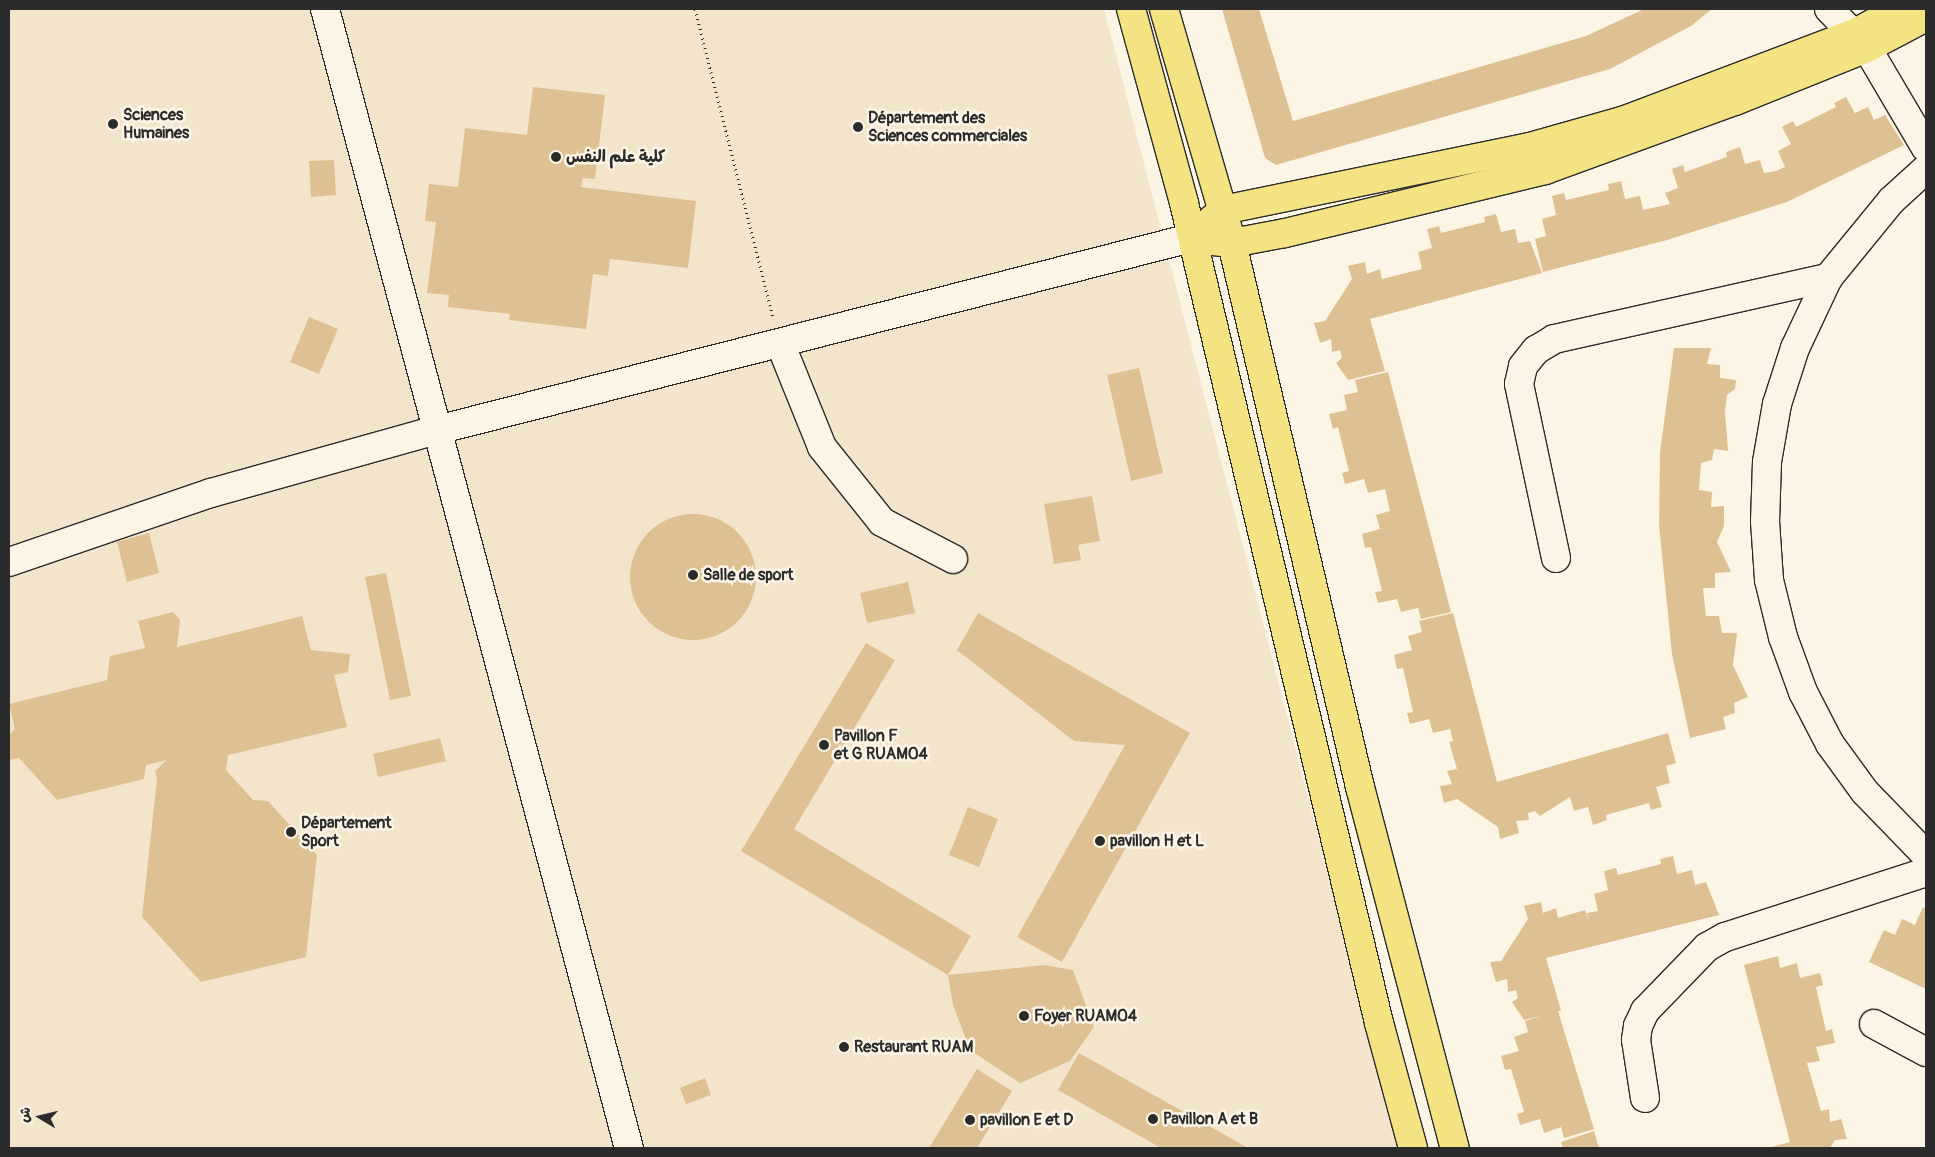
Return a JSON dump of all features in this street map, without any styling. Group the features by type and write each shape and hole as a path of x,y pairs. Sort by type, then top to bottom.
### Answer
{"main road":[{"path":"1131,9 1191,238 1377,1013 1413,1148"},
{"path":"1164,9 1232,244 1358,777 1455,1148"},
{"path":"1191,238 1232,244 1546,170 1735,102 1861,40 1899,9"},
{"path":"1191,238 1223,210 1530,146 1622,121 1926,17"}],"street":[{"path":"325,9 629,1148"},
{"path":"1829,9 1861,40 1926,148"},
{"path":"1926,169 1891,201 1828,278 1795,348 1777,404 1767,462 1764,521 1769,580 1783,637 1803,692 1830,744 1864,792 1926,855"},
{"path":"9,562 211,493 437,430 1191,238"},
{"path":"1556,558 1519,384 1524,366 1536,350 1554,339 1828,278"},
{"path":"780,342 822,447 882,522 953,559"},
{"path":"1645,1098 1636,1040 1638,1026 1645,1011 1707,947 1725,937 1926,872"},
{"path":"1874,1024 1926,1052"}],"path":[{"path":"695,9 780,342"}],"shaded area":[{"path":"9,9 1104,9 1399,1148 9,1148"}],"building":[{"path":"1222,9 1259,9 1293,121 1586,36 1644,9 1712,9 1691,26 1610,69 1276,165 1265,158"},
{"path":"533,87 605,95 595,179 583,178 581,187 696,201 688,268 610,259 608,276 593,274 586,329 509,320 510,314 448,307 449,295 427,293 436,222 425,221 429,184 458,187 465,128 527,135"},
{"path":"1846,97 1855,113 1868,107 1874,120 1885,115 1904,145 1787,202 1667,240 1543,272 1535,239 1546,236 1542,219 1556,215 1552,196 1564,193 1566,200 1609,190 1608,184 1621,181 1625,199 1640,196 1643,210 1670,204 1665,193 1678,188 1672,169 1683,165 1685,172 1727,157 1726,152 1740,147 1745,164 1760,160 1764,173 1776,171 1785,167 1778,151 1791,144 1782,127 1793,121 1796,127 1836,107 1834,103"},
{"path":"334,160 336,195 311,197 309,161"},
{"path":"1496,214 1501,232 1515,229 1518,243 1530,241 1542,273 1370,319 1385,371 1348,380 1336,363 1342,358 1340,350 1332,352 1331,339 1320,343 1314,323 1325,321 1352,279 1348,266 1365,262 1367,274 1380,269 1382,279 1422,269 1418,252 1432,248 1427,229 1439,226 1441,233 1485,222 1484,217"},
{"path":"309,317 338,329 319,374 290,362"},
{"path":"1674,348 1711,348 1707,364 1720,365 1720,378 1736,380 1735,389 1727,395 1725,411 1728,451 1714,449 1712,460 1701,463 1699,490 1712,492 1711,507 1724,506 1724,526 1717,542 1731,572 1715,573 1715,588 1703,588 1706,616 1719,616 1722,633 1737,633 1733,665 1748,697 1734,703 1735,713 1723,717 1726,729 1690,738 1672,654 1659,525 1660,452"},
{"path":"1139,368 1163,473 1131,481 1107,375"},
{"path":"1388,372 1451,612 1421,619 1418,608 1401,612 1397,599 1378,603 1375,592 1382,591 1371,547 1365,548 1362,534 1380,529 1376,515 1390,511 1385,489 1368,493 1364,479 1345,484 1342,473 1349,471 1338,427 1333,429 1329,414 1347,410 1344,395 1358,392 1355,380"},
{"path":"1092,496 1100,541 1078,545 1081,560 1054,564 1044,504"},
{"name":"Salle de sport","path":"693,514 717,519 737,533 751,553 756,577 751,601 737,621 717,635 693,640 669,635 649,621 635,601 630,577 635,553 649,533 669,519"},
{"path":"149,533 159,573 127,582 117,542"},
{"path":"386,573 411,696 390,700 365,577"},
{"path":"908,582 915,613 867,623 860,593"},
{"path":"173,612 180,620 177,647 302,616 311,650 350,654 348,672 334,675 347,727 228,755 226,770 253,800 268,801 317,855 306,957 201,982 142,917 157,779 155,771 167,760 146,765 144,779 57,800 19,758 9,760 9,735 15,729 9,704 107,680 110,656 145,648 138,621"},
{"name":"pavillon H et L","path":"978,613 1190,733 1062,962 1017,937 1125,745 1074,741 957,650"},
{"path":"1453,613 1497,782 1668,733 1676,763 1666,766 1670,783 1656,787 1662,807 1651,810 1649,803 1606,815 1607,820 1593,825 1588,807 1574,811 1570,797 1540,816 1535,811 1528,813 1529,820 1516,821 1519,833 1500,839 1498,827 1457,799 1444,803 1440,786 1452,784 1447,771 1457,769 1449,742 1453,741 1450,729 1433,733 1429,719 1410,724 1407,713 1413,712 1403,668 1397,669 1394,655 1412,650 1408,636 1422,632 1419,621"},
{"name":"Pavillon F et G RUAM04","path":"866,643 895,660 794,829 971,936 948,975 741,851"},
{"path":"440,738 446,761 378,777 373,754"},
{"path":"968,807 998,819 979,867 949,855"},
{"path":"1673,856 1677,874 1692,870 1695,885 1706,882 1719,915 1546,958 1561,1011 1558,1011 1594,1129 1564,1138 1561,1127 1544,1133 1540,1119 1520,1125 1517,1114 1524,1112 1511,1069 1505,1070 1501,1056 1519,1051 1514,1037 1528,1032 1525,1021 1541,1016 1524,1020 1512,1002 1518,998 1516,990 1508,992 1507,979 1496,982 1490,962 1501,961 1528,919 1524,906 1541,902 1543,913 1556,908 1558,918 1585,910 1589,921 1587,913 1598,911 1594,894 1608,890 1604,871 1616,868 1618,875 1661,864 1660,859"},
{"path":"1923,907 1926,909 1926,989 1869,962 1884,930 1895,935 1902,919 1915,925"},
{"path":"1778,956 1780,968 1797,963 1800,978 1820,973 1823,985 1816,987 1826,1031 1832,1029 1835,1043 1816,1047 1820,1061 1807,1063 1821,1111 1829,1109 1830,1122 1841,1119 1847,1139 1835,1140 1830,1148 1768,1148 1790,1142 1744,965"},
{"name":"Foyer RUAM04","path":"1044,965 1073,970 1094,1027 1070,1061 1020,1083 970,1050 953,1005 948,975"},
{"name":"Pavillon A et B","path":"1079,1053 1248,1148 1161,1148 1058,1090"},
{"name":"pavillon E et D","path":"977,1069 1012,1091 977,1148 929,1148"},
{"path":"705,1078 711,1095 686,1104 680,1088"},
{"path":"1594,1131 1599,1148 1563,1148 1561,1142"}],"place":[{"name":"Sciences Humaines","path":"113,124"},
{"name":"Département des Sciences commerciales","path":"858,127"},
{"name":"كلية علم النفس","path":"556,157"},
{"name":"Salle de sport","path":"693,575"},
{"name":"Pavillon F et G RUAM04","path":"824,745"},
{"name":"Département Sport","path":"291,832"},
{"name":"pavillon H et L","path":"1100,841"},
{"name":"Foyer RUAM04","path":"1024,1016"},
{"name":"Restaurant RUAM","path":"844,1047"},
{"name":"Pavillon A et B","path":"1153,1119"},
{"name":"pavillon E et D","path":"970,1120"}]}
